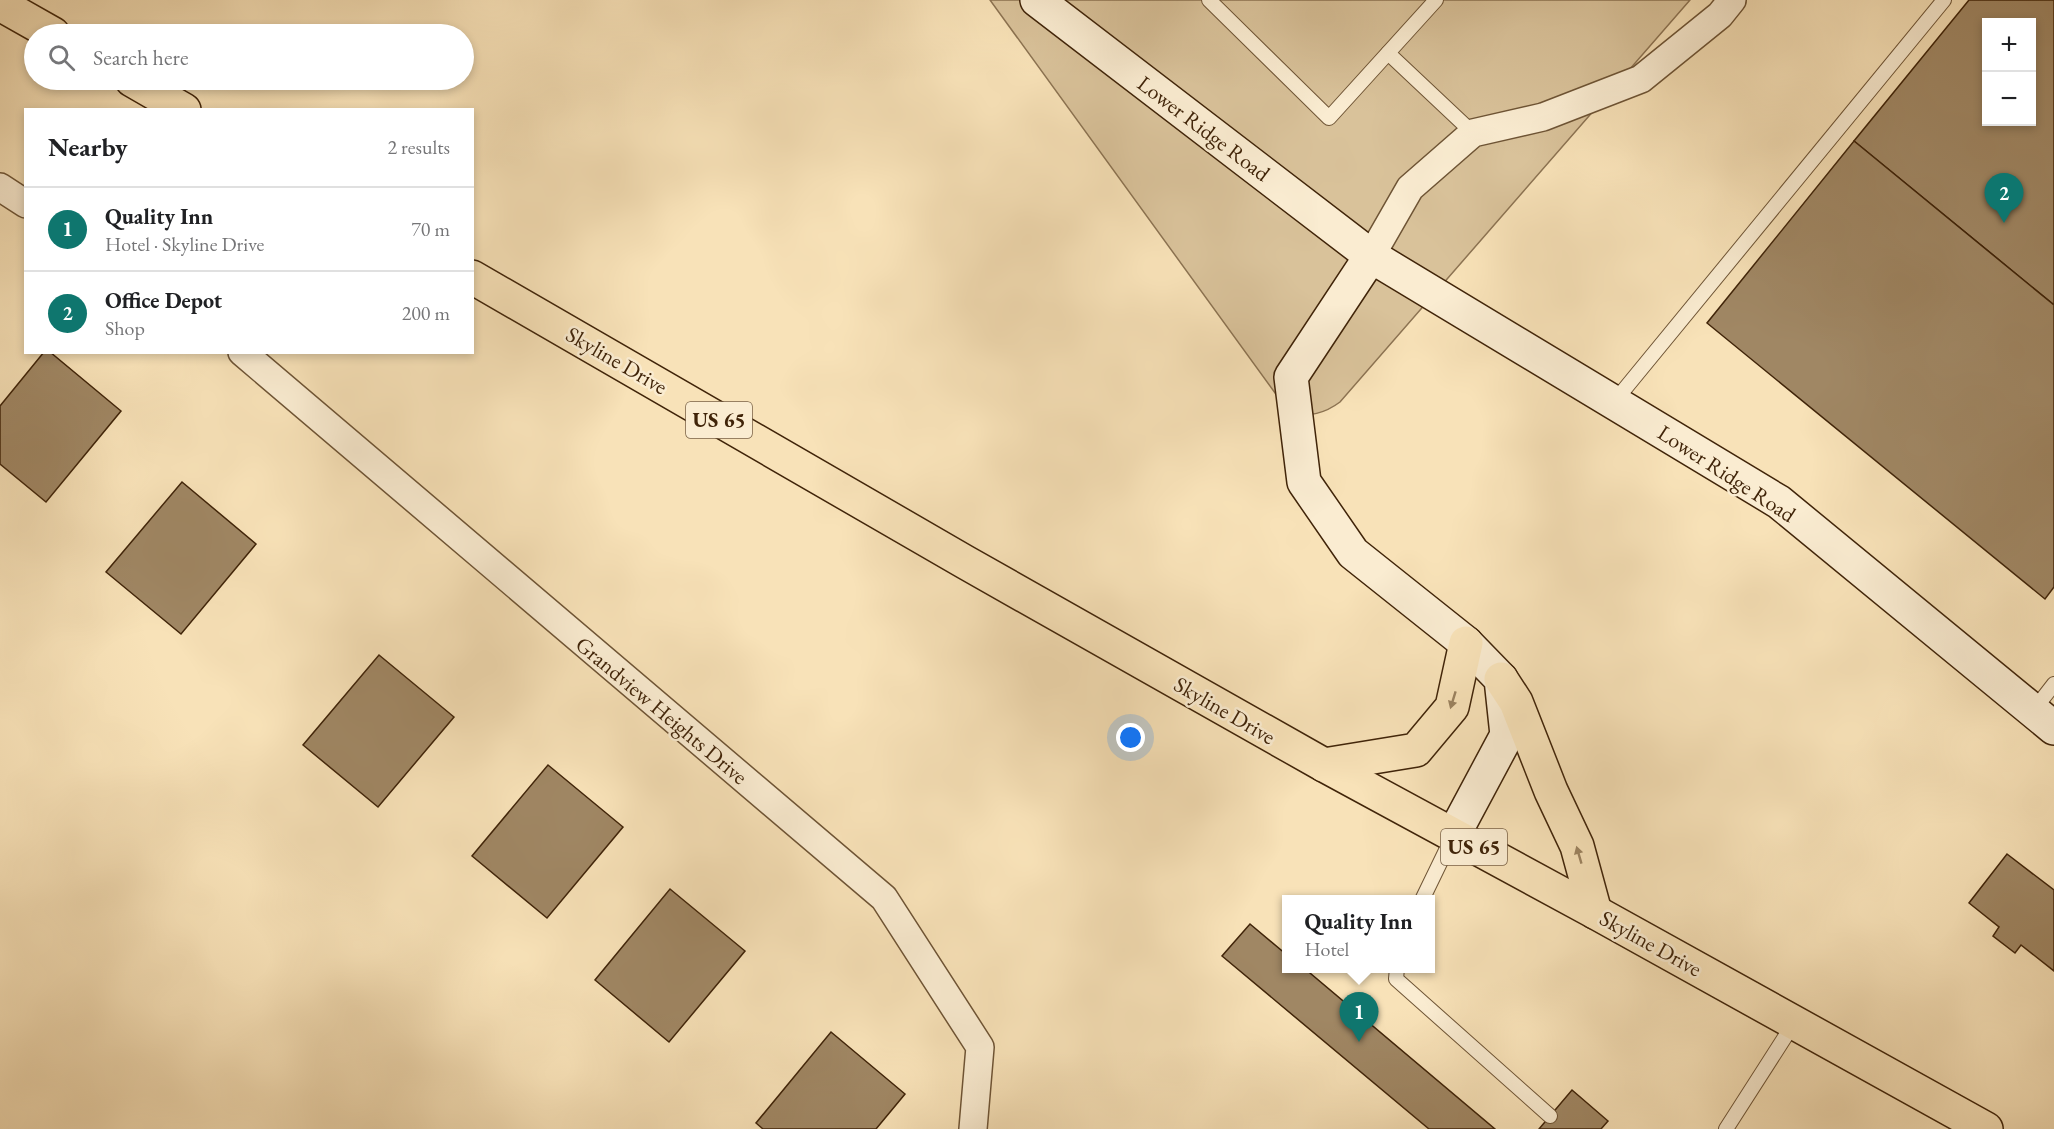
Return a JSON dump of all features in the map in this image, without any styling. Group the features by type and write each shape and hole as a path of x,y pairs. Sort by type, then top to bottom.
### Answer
{"highway":[{"path":"0,4 35,24"},
{"path":"149,90 181,108"},
{"name":"Skyline Drive","path":"474,278 965,562 1324,765 1986,1129"},
{"path":"1324,765 1416,750 1452,707 1466,643"},
{"path":"1501,679 1516,702 1551,791 1577,846 1595,912"}],"street":[{"name":"Lower Ridge Road","path":"1037,0 1371,256 1779,501 2044,720"},
{"path":"1453,836 1507,735 1501,679 1466,643 1353,553 1304,482 1291,377 1371,256 1410,188 1473,133 1543,117 1641,79 1720,15 1732,0"},
{"path":"0,187 24,203"},
{"name":"Grandview Heights Drive","path":"244,354 884,898 980,1047 973,1129"}],"lane":[{"path":"1209,0 1329,118 1436,0"},
{"path":"1614,402 1944,0"},
{"path":"1388,53 1473,133"},
{"path":"2044,720 2054,684"},
{"path":"1424,895 1453,836"},
{"path":"1396,973 1396,980 1550,1116"},
{"path":"1726,1129 1794,1023"}],"shaded area":[{"path":"990,0 1690,0 1340,402 1322,412 1291,415"}],"building":[{"path":"1969,0 2054,0 2054,305 1854,141"},
{"path":"1854,141 2054,305 2054,587 2045,599 1707,323"},
{"path":"42,354 52,354 121,411 46,502 0,464 0,406"},
{"path":"182,482 256,544 181,634 106,572"},
{"path":"379,655 454,717 378,807 303,745"},
{"path":"548,765 623,827 547,918 472,856"},
{"path":"2007,854 2054,890 2054,971 2021,945 2015,953 1993,936 1999,927 1969,903"},
{"path":"670,889 745,951 669,1042 595,980"},
{"path":"1250,924 1282,951 1282,973 1310,973 1495,1129 1429,1129 1222,956"},
{"path":"831,1032 905,1094 876,1129 763,1129 756,1123"},
{"path":"1572,1090 1608,1121 1601,1129 1539,1129"}],"place":[{"name":"Office Depot","path":"2004,223"},
{"name":"Quality Inn","path":"1359,1042"}]}
